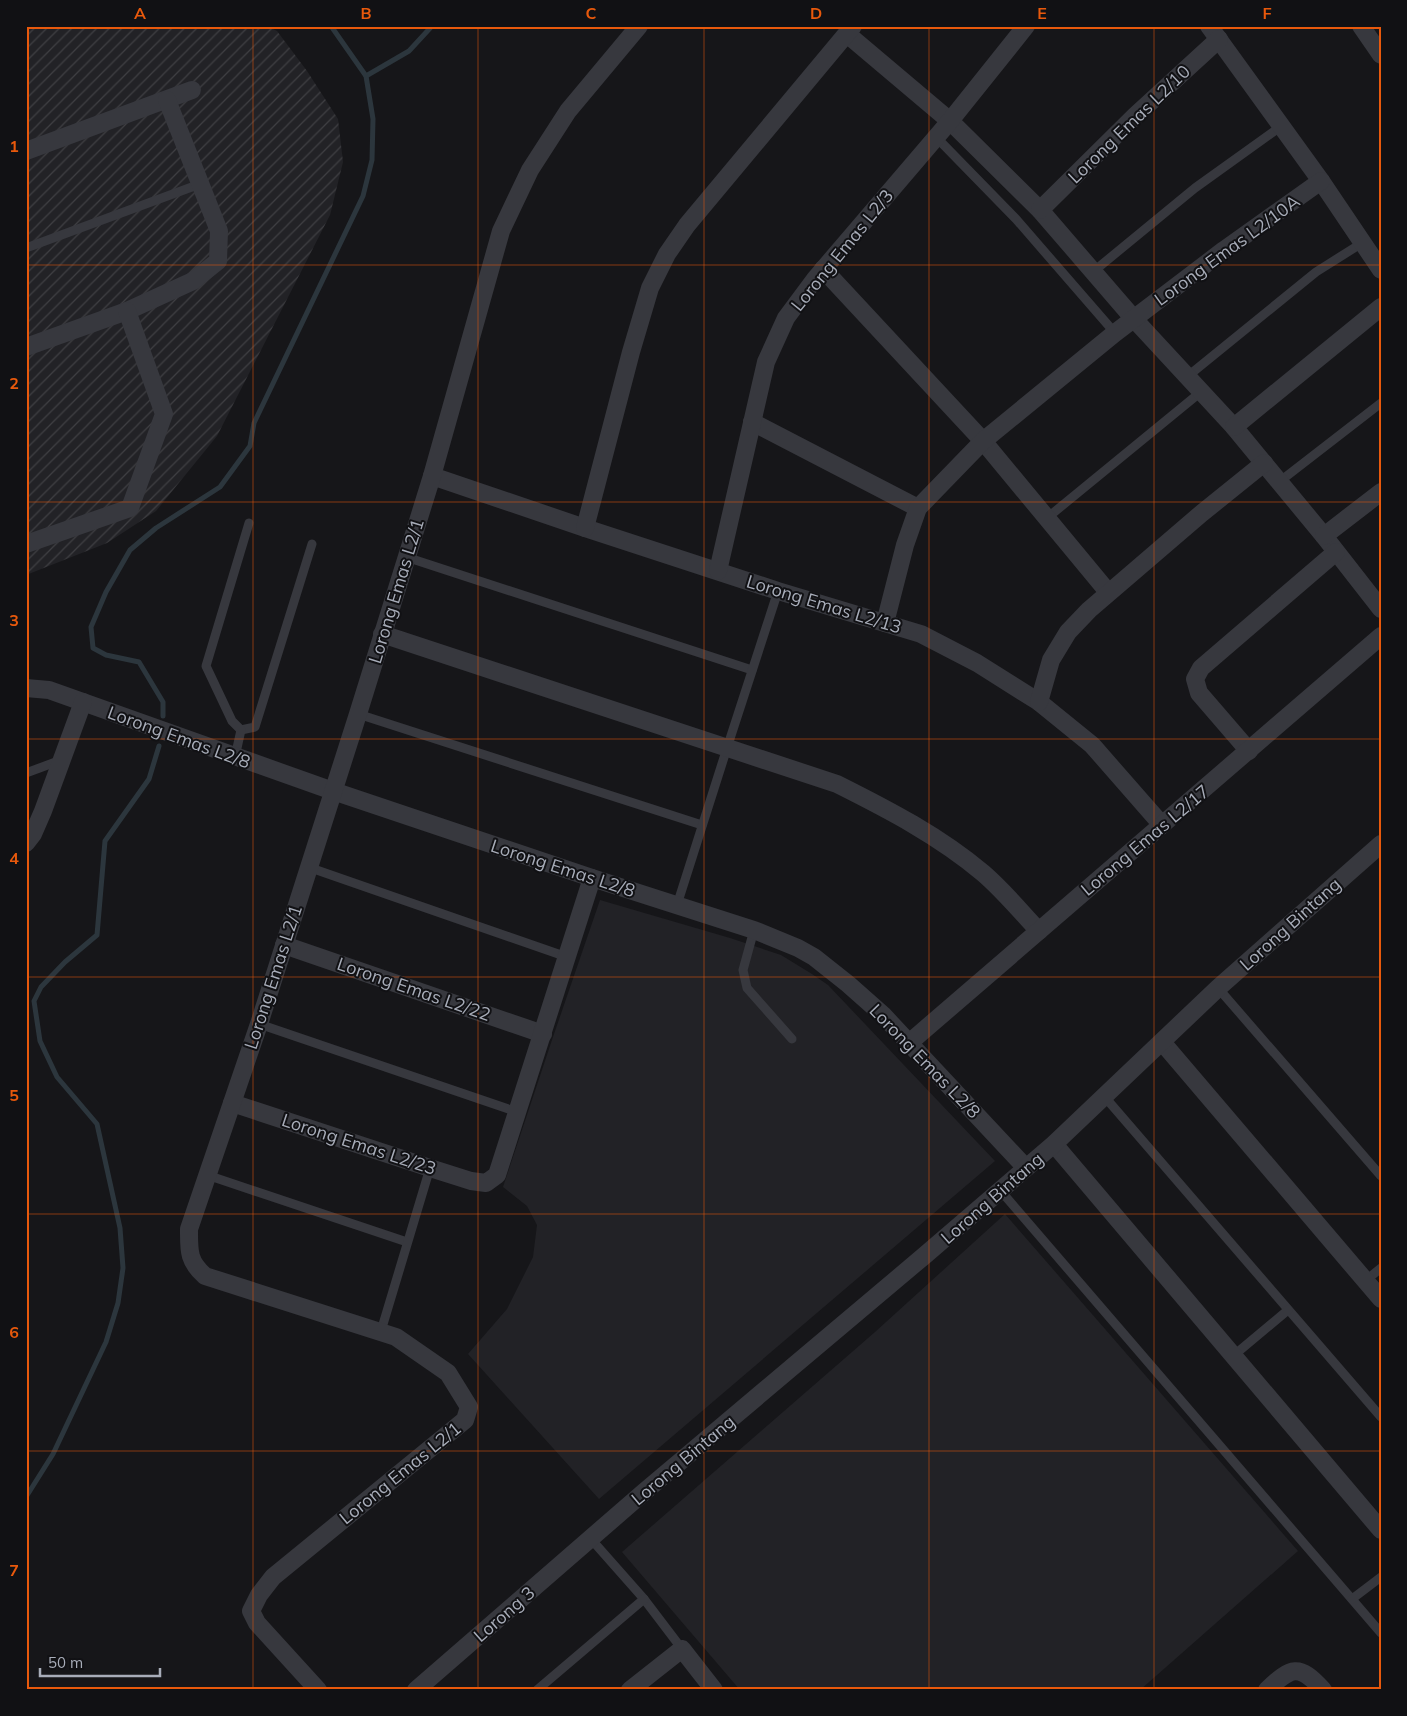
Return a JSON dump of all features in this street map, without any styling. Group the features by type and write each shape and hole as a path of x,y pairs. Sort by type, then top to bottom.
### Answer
{"street":[{"name":"Lorong Emas L2/1","path":"318,1690 257,1623 252,1611 260,1594 273,1577 465,1420 469,1407 448,1373 396,1337 205,1276 194,1267 189,1249 189,1229 259,1024 358,714 432,476 501,231 530,170 568,111 639,26"},
{"name":"Lorong Emas L2/3","path":"718,571 766,362 786,318 823,269 950,121 1026,26"},
{"path":"1361,26 1381,55"},
{"path":"585,528 633,343 650,288 667,254 686,225 850,30 950,121 1040,210 1134,319 1234,427 1324,536 1381,609"},
{"path":"1214,33 1280,127 1321,181 1381,270"},
{"name":"Lorong Emas L2/10","path":"1040,210 1135,116 1214,33"},
{"path":"26,151 192,90"},
{"path":"26,347 128,311 193,281 218,261 219,231 167,100"},
{"name":"Lorong Emas L2/10A","path":"918,508 983,441 1115,333 1224,250 1321,181"},
{"path":"823,269 983,441 1108,592"},
{"path":"1234,427 1381,307"},
{"path":"26,544 130,508 164,414 128,311"},
{"path":"752,422 918,508 905,545 885,623"},
{"path":"1039,702 1051,660 1068,632 1108,592 1264,463"},
{"name":"Lorong Emas L2/13","path":"432,476 778,591 921,634 977,663 1039,702 1092,745 1162,825"},
{"path":"1324,536 1381,492"},
{"path":"1249,751 1199,693 1195,680 1201,668 1336,552"},
{"path":"382,634 837,784 892,811 938,839 984,874 1039,931"},
{"name":"Lorong Emas L2/17","path":"910,1043 1381,636"},
{"name":"Lorong Emas L2/8","path":"26,688 49,690 333,791 754,930 782,941 814,958 883,1014 1026,1168"},
{"path":"26,844 34,834 83,702"},
{"name":"Lorong Bintang","path":"591,1539 1054,1144 1218,988 1381,844"},
{"path":"517,1112 592,878"},
{"name":"Lorong Emas L2/22","path":"284,945 543,1034"},
{"path":"1162,1042 1381,1299"},
{"name":"Lorong Emas L2/23","path":"232,1103 471,1181 486,1183 497,1175 517,1112"},
{"path":"1054,1144 1381,1530"},
{"name":"Lorong 3","path":"416,1690 591,1539"},
{"path":"630,1690 682,1649 714,1690"},
{"path":"1267,1690 1284,1674 1298,1671 1311,1677 1323,1690"}],"lane":[{"path":"1094,271 1195,188 1280,127"},
{"path":"936,137 1016,219 1115,333"},
{"path":"26,248 200,184"},
{"path":"1188,376 1316,272 1362,243"},
{"path":"1047,518 1202,391"},
{"path":"1279,482 1381,404"},
{"path":"241,730 232,720 206,666 249,523"},
{"path":"241,730 255,727 312,544"},
{"path":"406,557 752,670"},
{"path":"677,905 778,591"},
{"path":"358,714 702,825"},
{"path":"235,757 241,730"},
{"path":"26,773 61,760"},
{"path":"308,867 567,957"},
{"path":"754,930 743,970 747,988 792,1039"},
{"path":"1218,988 1381,1176"},
{"path":"259,1024 517,1112"},
{"path":"1104,1096 1381,1417"},
{"path":"381,1332 430,1168"},
{"path":"207,1175 407,1242"},
{"path":"1000,1190 1381,1633"},
{"path":"1365,1281 1381,1268"},
{"path":"1233,1356 1288,1310"},
{"path":"591,1539 644,1598 682,1649"},
{"path":"1352,1599 1381,1577"},
{"path":"537,1690 644,1598"}],"shaded area":[{"path":"26,26 267,26 277,31 307,71 338,119 343,162 330,215 217,436 156,511 107,543 26,575"},
{"path":"600,900 781,955 812,974 828,985 995,1161 599,1499 468,1354 507,1309 533,1257 537,1225 527,1206 503,1187"},
{"path":"1005,1214 1298,1551 1140,1690 740,1690 622,1552 875,1332"}],"waterway":[{"path":"163,716 163,702 139,662 106,655 93,648 91,627 106,592 130,550 156,528 220,487 250,446 254,423 363,196 372,160 373,119 366,76 331,26"},
{"path":"366,76 409,51 432,26"},
{"path":"26,1497 53,1454 106,1342 118,1303 123,1268 120,1228 97,1124 57,1077 40,1041 34,1001 41,987 65,962 97,935 105,841 149,779 159,746"}]}
